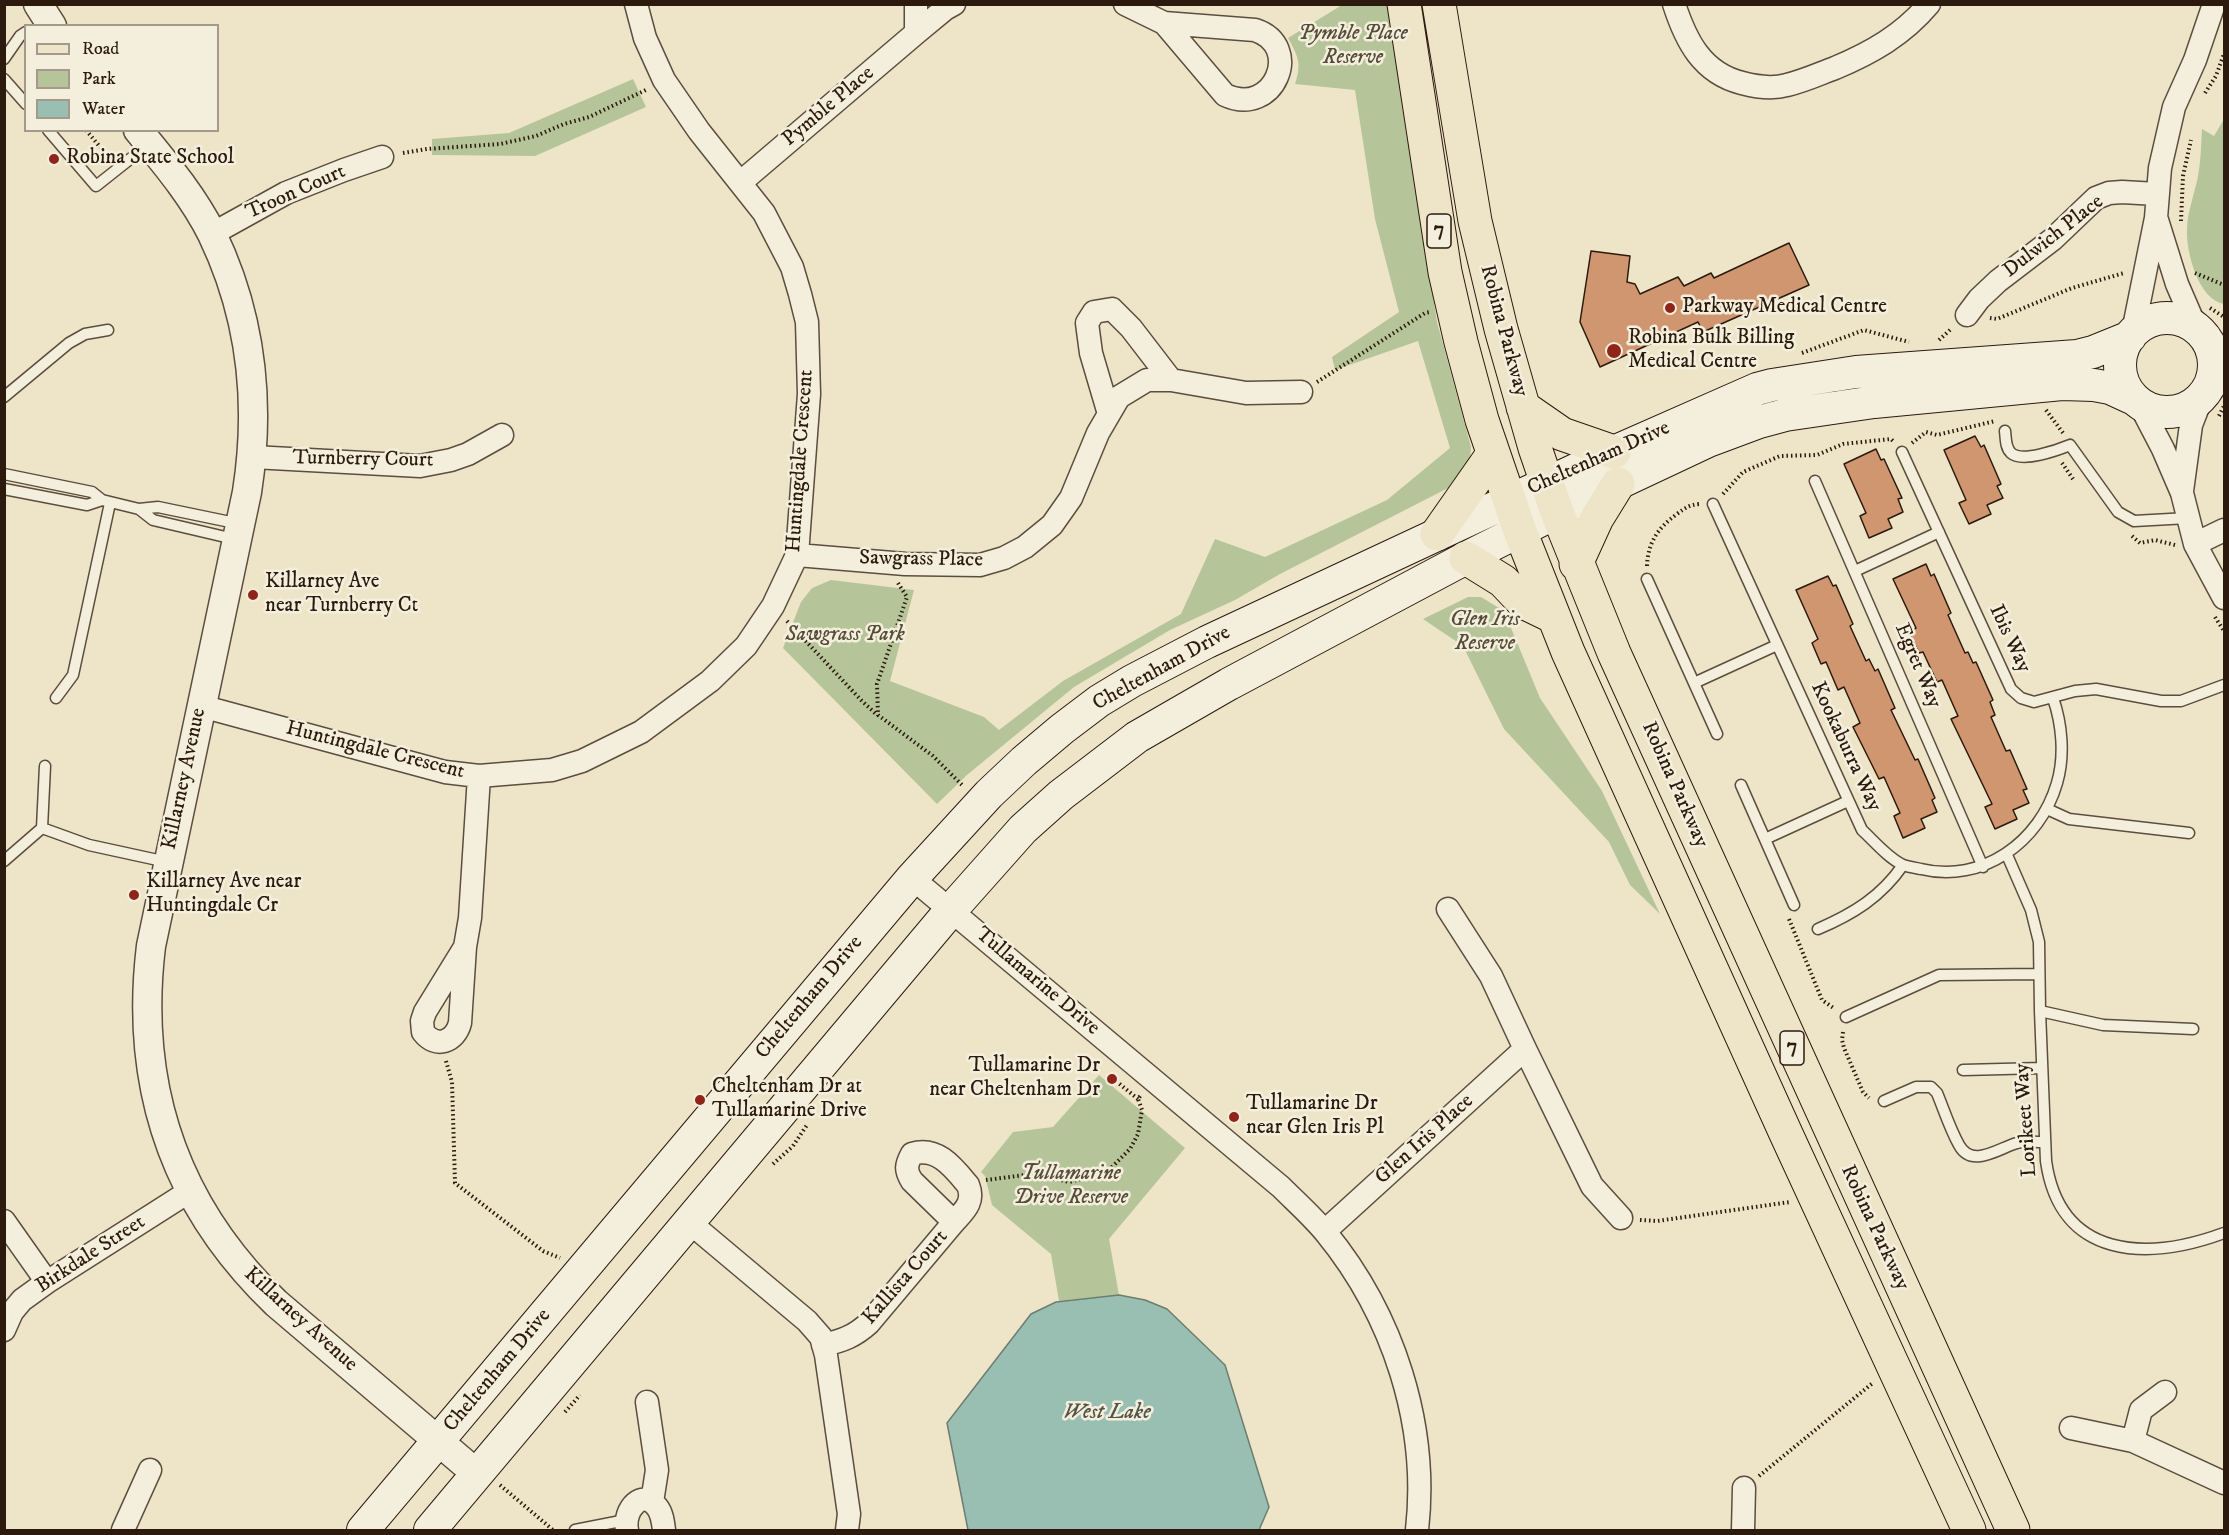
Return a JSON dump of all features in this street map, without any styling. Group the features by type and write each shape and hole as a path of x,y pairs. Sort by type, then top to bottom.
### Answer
{"main road":[{"name":"Robina Parkway","path":"1404,4 1445,272 1461,342 1493,454 1520,531 1552,616 1969,1530"},
{"name":"Robina Parkway","path":"1439,4 1477,231 1490,290 1523,407 1576,564 1682,805 2013,1530"},
{"path":"2164,318 2210,325 2209,345 2213,358 2212,389 2189,406 2172,412 2158,412 2136,401 2125,386 2120,372 2122,350 2131,334 2145,324 2164,318"},
{"name":"Cheltenham Drive","path":"430,1530 489,1479 689,1222 951,910 1023,829 1053,801 1104,760 1137,737 1229,684 1520,531 1552,497 1614,452 1757,389 1856,372 2077,356 2093,352 2131,334"},
{"name":"Cheltenham Drive","path":"363,1530 912,878 1010,774 1062,729 1099,701 1207,642 1509,499 1552,497 1618,484 1708,441 1759,422 1785,415 1874,402 2062,384 2110,388 2136,401"},
{"path":"1523,407 1562,434 1614,452"},
{"path":"1437,534 1458,501 1467,494 1477,480 1493,454"},
{"path":"1576,564 1597,518 1618,484"},
{"path":"1466,558 1503,580 1523,602 1552,616"}],"street":[{"name":"Huntingdale Crescent","path":"201,706 445,772 479,776 552,770 582,761 641,732 710,681 746,646 773,606 797,555 809,394 807,322 792,267 773,228 741,182 699,131 664,80 645,38 636,4"},
{"path":"916,4 916,33"},
{"name":"Pymble Place","path":"741,182 916,33 954,4"},
{"path":"1125,4 1164,23 1255,30 1267,34 1279,53 1280,66 1277,78 1258,98 1235,100 1225,95 1164,23"},
{"path":"1674,4 1688,40 1709,68 1732,81 1767,87 1786,86 1806,80 1859,58 1905,30 1929,4"},
{"path":"2131,334 2156,218 2162,158 2174,107 2195,60 2214,4"},
{"name":"Killarney Avenue","path":"144,137 183,188 212,234 231,279 249,346 254,421 253,457 167,862 146,983 148,1052 164,1127 175,1160 190,1191 214,1230 253,1280 298,1322 489,1479"},
{"name":"Troon Court","path":"212,234 286,194 344,170 382,158"},
{"name":"Dulwich Place","path":"1967,315 1979,299 1998,281 2053,239 2096,198 2109,193 2122,192 2157,194"},
{"path":"2156,218 2177,284 2210,325"},
{"path":"1109,414 1091,353 1087,323 1094,312 1112,309 1131,328 1171,380"},
{"name":"Sawgrass Place","path":"797,555 905,564 948,565 980,565 1004,558 1025,547 1052,525 1071,498 1098,434 1119,397 1146,380 1171,380 1246,393 1301,392"},
{"path":"2182,492 2191,425 2212,389"},
{"path":"2136,401 2163,449 2182,492 2188,518 2188,548 2219,607"},
{"name":"Turnberry Court","path":"253,457 420,466 468,454 502,435"},
{"path":"2188,548 2224,530"},
{"path":"465,947 422,1018 423,1032 434,1041 441,1043 454,1035 460,1023 465,947 470,918 479,776"},
{"name":"Tullamarine Drive","path":"912,878 1281,1187 1325,1232 1348,1262 1382,1319 1405,1382 1419,1468 1417,1530"},
{"path":"1448,909 1491,976 1592,1185 1621,1218"},
{"name":"Glen Iris Place","path":"1325,1232 1525,1049"},
{"name":"Kallista Court","path":"824,1345 846,1339 858,1333 869,1323 968,1207 971,1192 968,1185 932,1152 922,1151 912,1154 907,1165 907,1173 912,1181 954,1222"},
{"name":"Birkdale Street","path":"4,1330 12,1312 22,1300 190,1191"},
{"path":"4,1221 47,1282"},
{"path":"689,1222 813,1326 824,1345 849,1514 847,1530"},
{"path":"2133,1441 2141,1410 2165,1392"},
{"path":"646,1402 657,1470 652,1502"},
{"path":"2070,1428 2133,1441 2224,1483"},
{"path":"123,1530 150,1470"},
{"path":"1743,1530 1744,1488"},
{"path":"626,1525 631,1506 645,1500 652,1502 661,1515 664,1530"}],"lane":[{"path":"5,56 24,33"},
{"path":"4,79 24,102"},
{"path":"50,132 96,186 118,169 144,137"},
{"path":"4,397 69,343 85,334 108,330"},
{"path":"2005,430 2007,446 2011,453 2017,456 2049,454 2070,445 2118,512 2134,521 2188,518"},
{"name":"Ibis Way","path":"1902,452 2011,689 2021,698 2034,702 2075,691 2097,689 2161,701 2181,700 2224,685"},
{"path":"4,474 92,492 106,502"},
{"name":"Egret Way","path":"1815,481 1983,867"},
{"path":"4,489 87,505 106,502 139,509 158,507 238,532"},
{"path":"56,698 73,675 106,502"},
{"name":"Kookaburra Way","path":"1713,504 1862,830 1903,865 1935,873 1959,872 1983,867 2007,855 2031,832 2047,809 2058,782 2061,755 2060,730 2053,698"},
{"path":"139,509 153,520 238,532"},
{"path":"1855,571 1939,532"},
{"path":"1647,579 1717,734"},
{"path":"1694,683 1777,645"},
{"path":"4,861 42,828 45,766"},
{"path":"1741,784 1794,905"},
{"path":"1765,839 1848,801"},
{"path":"2047,809 2069,819 2189,833"},
{"path":"42,828 89,845 167,862"},
{"name":"Lorikeet Way","path":"2007,855 2036,927 2039,942 2045,1142 2049,1180 2058,1202 2068,1216 2084,1231 2102,1242 2124,1249 2152,1250 2183,1245 2224,1233"},
{"path":"1818,929 1848,916 1865,905 1879,894 1903,865"},
{"path":"1846,1017 1939,975 2039,974"},
{"path":"2040,1011 2103,1025 2193,1029"},
{"path":"1963,1070 2042,1068"},
{"path":"1884,1101 1916,1087 1931,1087 1937,1093 1959,1147 1967,1154 1979,1157 1990,1155 2015,1144 2045,1142"},
{"path":"575,1530 626,1525"}],"path":[{"path":"2201,100 2216,76 2224,54"},
{"path":"382,158 427,149 500,144 536,136 616,106 664,80"},
{"path":"88,132 118,169"},
{"path":"2180,230 2183,176 2192,132"},
{"path":"2192,279 2188,269 2224,285"},
{"path":"1301,392 1425,313"},
{"path":"2053,405 2044,407 2070,445"},
{"path":"2056,451 2064,468 2078,485"},
{"path":"2131,536 2140,543 2155,540 2188,548"},
{"path":"878,715 877,684 907,597 896,579"},
{"path":"773,606 861,700 933,756 962,785"},
{"path":"2219,607 2224,631"},
{"path":"1794,905 1789,920 1822,1000 1846,1017 1842,1040 1863,1092 1877,1102 1884,1101"},
{"path":"441,1043 452,1082 455,1183 543,1251 561,1259"},
{"path":"968,1185 989,1179 1033,1174 1070,1182 1106,1173 1130,1149 1138,1134 1142,1110 1138,1099 1116,1081"},
{"path":"1138,1099 1155,1081"},
{"path":"1621,1218 1657,1221 1816,1198"},
{"path":"1744,1488 1893,1366"},
{"path":"489,1479 553,1530"}],"green space":[{"path":"1342,5 1388,5 1437,322 1471,447 1470,462 1450,487 1280,574 1235,600 1170,630 1074,687 967,775 937,804 783,648 801,602 812,588 831,580 914,590 890,681 984,717 999,730 1063,681 1181,614 1215,539 1265,557 1387,500 1450,448 1418,341 1335,370 1332,357 1399,312 1375,219 1355,90 1295,84 1298,60 1288,38"},
{"path":"633,79 646,107 535,156 432,155 432,139 509,133"},
{"path":"2224,119 2224,304 2215,301 2201,285 2189,251 2187,230 2199,170 2202,129 2214,136"},
{"name":"Glen Iris Reserve","path":"1468,597 1481,597 1504,611 1540,698 1602,791 1660,914 1630,885 1609,842 1504,729 1463,646 1423,619"},
{"name":"Tullamarine Drive Reserve","path":"1099,1075 1185,1148 1109,1239 1119,1295 1059,1301 1051,1254 992,1205 985,1176 981,1172 1013,1132 1053,1127"}],"water":[{"name":"West Lake","path":"1119,1295 1145,1300 1167,1309 1225,1365 1269,1507 1259,1530 968,1530 947,1423 1031,1314 1056,1302"}],"building":[{"name":"Parkway Medical Centre","path":"1789,243 1809,285 1703,332 1698,322 1600,367 1580,322 1591,251 1630,256 1627,282 1635,284 1640,294 1678,277 1684,286 1711,273 1714,278"},
{"path":"1975,436 1981,447 1984,445 2001,484 1997,486 2003,498 1987,505 1991,514 1969,524 1959,503 1966,500 1944,450"},
{"path":"1876,449 1881,460 1884,459 1902,498 1898,499 1903,512 1888,519 1892,528 1869,538 1860,516 1866,513 1844,464"},
{"path":"1926,564 1931,576 1934,574 1951,613 1948,615 1965,653 1968,652 1973,663 1976,662 1993,700 1990,702 1995,715 1991,717 2006,751 2010,750 2027,789 2023,790 2029,803 2013,810 2017,819 1995,829 1985,807 1992,804 1951,719 1958,716 1942,680 1937,682 1923,652 1919,653 1909,632 1916,628 1893,579"},
{"path":"1828,576 1833,586 1836,585 1853,624 1850,626 1866,661 1869,659 1875,671 1878,669 1895,708 1891,710 1915,760 1918,759 1935,798 1932,800 1937,812 1921,819 1925,828 1903,838 1894,816 1900,813 1884,777 1879,779 1853,727 1860,723 1844,687 1838,690 1826,662 1821,664 1812,643 1818,639 1796,590"}],"place":[{"name":"Robina State School","path":"54,159"},
{"name":"Parkway Medical Centre","path":"1670,308"},
{"name":"Robina Bulk Billing Medical Centre","path":"1614,351"},
{"name":"Killarney Ave near Turnberry Ct","path":"253,595"},
{"name":"Killarney Ave near Huntingdale Cr","path":"134,895"},
{"name":"Tullamarine Dr near Cheltenham Dr","path":"1112,1079"},
{"name":"Cheltenham Dr at Tullamarine Drive","path":"700,1100"},
{"name":"Tullamarine Dr near Glen Iris Pl","path":"1234,1117"}],"park label":[{"name":"Pymble Place Reserve","path":"1353,47"},
{"name":"Sawgrass Park","path":"845,636"}]}
